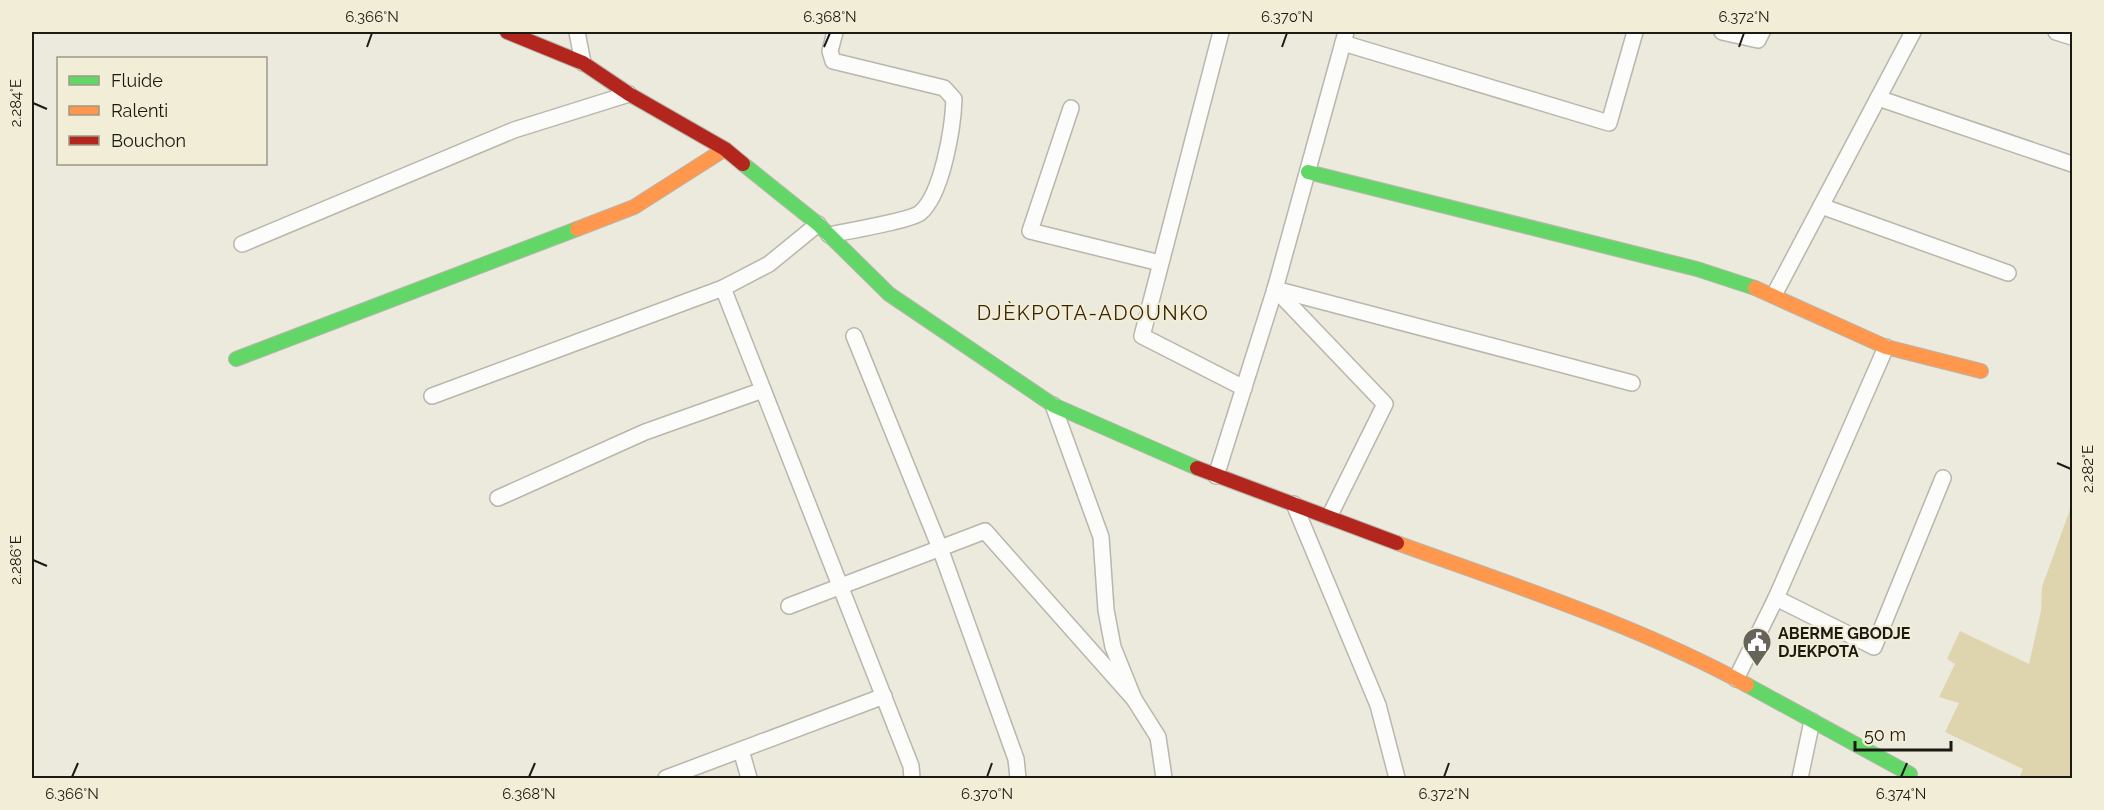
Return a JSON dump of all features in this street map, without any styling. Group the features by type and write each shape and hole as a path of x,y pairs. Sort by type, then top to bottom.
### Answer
{"street":[{"path":"507,32 583,63 629,94 725,149 818,224 889,294 1053,405 1216,477 1586,612 1736,679 1912,777"},
{"path":"577,32 583,63"},
{"path":"829,236 918,214 932,200 953,125 954,99 944,88 833,61 830,51 835,32"},
{"path":"1221,32 1142,336 1244,388"},
{"path":"1216,477 1275,289 1345,37 1609,123 1635,32"},
{"path":"1722,32 1758,40 1762,32"},
{"path":"1774,295 1913,32"},
{"path":"2056,32 2073,37"},
{"path":"242,244 514,130 629,94"},
{"path":"1878,98 2073,164"},
{"path":"1071,108 1030,231 1160,263"},
{"path":"236,359 634,207 725,149"},
{"path":"1308,172 1697,270 1774,295 1886,347 1981,370"},
{"path":"1821,206 2008,273"},
{"path":"432,396 723,288 769,264 818,224"},
{"path":"723,288 884,696 911,766 912,778"},
{"path":"1275,289 1632,383"},
{"path":"1275,289 1385,404 1329,517"},
{"path":"854,336 940,548 1016,759 1018,778"},
{"path":"1736,679 1776,598 1886,347"},
{"path":"498,498 645,432 764,390"},
{"path":"1053,405 1101,537 1106,610 1111,637 1134,699"},
{"path":"1776,598 1874,647 1943,478"},
{"path":"1294,504 1378,705 1397,778"},
{"path":"789,606 985,531 1134,699 1158,737 1164,778"},
{"path":"666,778 884,696"},
{"path":"1800,778 1812,721"},
{"path":"741,750 749,778"}],"shaded area":[{"path":"2072,504 2072,778 2019,778 2023,769 1945,732 1959,703 1939,697 1955,664 1947,659 1960,631 2029,664 2041,611 2042,587"}],"traffic: fast":[{"path":"743,164 818,224 889,294 1053,405 1197,468"},
{"path":"1308,172 1697,269 1755,288"},
{"path":"236,359 577,229"},
{"path":"1747,685 1910,774"}],"traffic: slow":[{"path":"577,229 634,207 725,149"},
{"path":"1755,288 1886,347 1981,371"},
{"path":"1397,543 1619,625 1705,663 1747,685"}],"traffic: jam":[{"path":"507,32 583,63 629,94 725,149 743,164"},
{"path":"1197,468 1397,543"}],"place":[{"name":"ABERME GBODJE DJEKPOTA","path":"1757,668"}],"district":[{"name":"DJÈKPOTA-ADOUNKO","path":"1093,313"}]}
